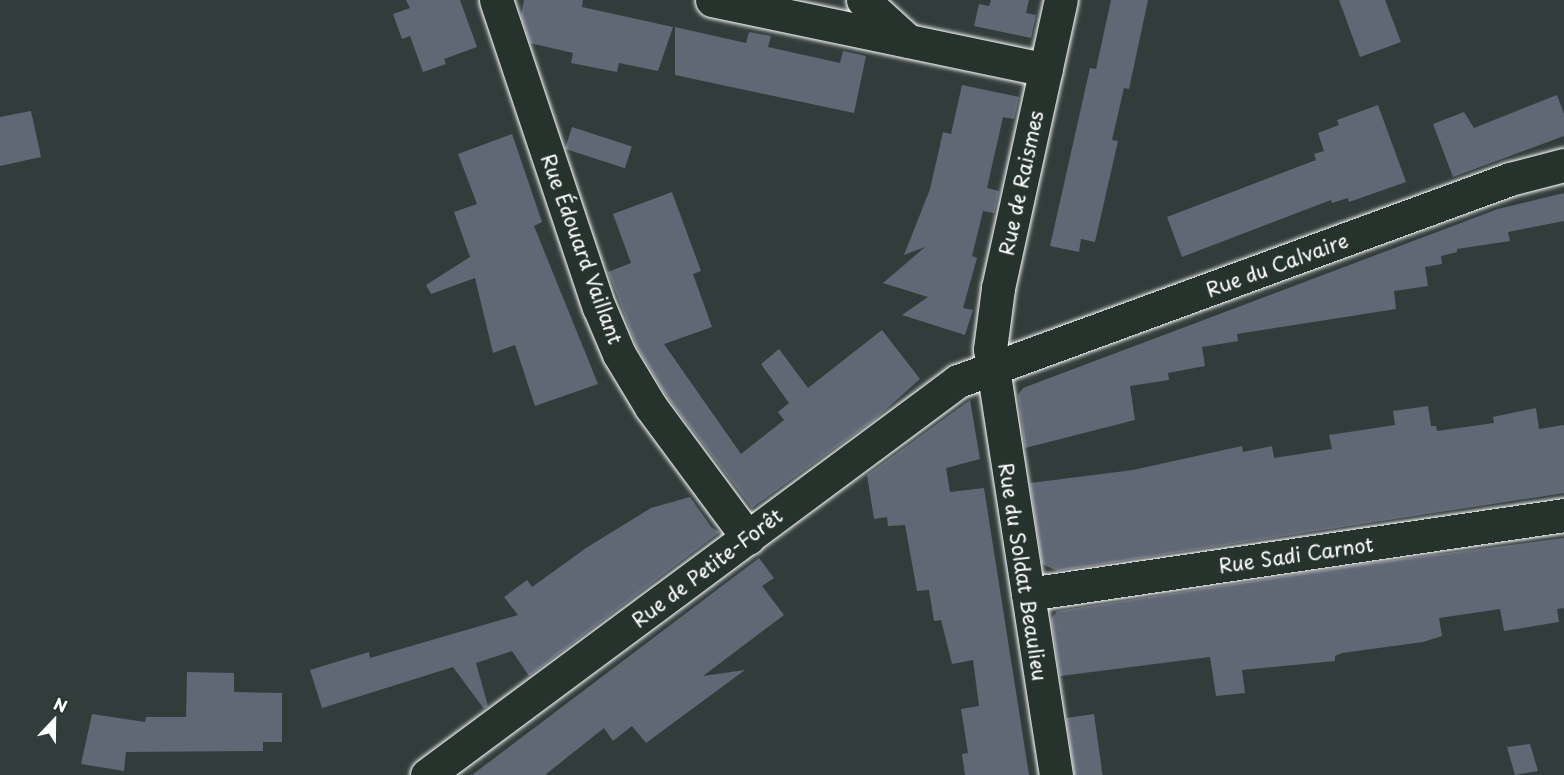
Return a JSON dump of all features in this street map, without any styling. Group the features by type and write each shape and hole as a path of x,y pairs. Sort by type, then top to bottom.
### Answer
{"street":[{"name":"Rue Édouard Vaillant","path":"495,0 599,307 620,354 651,407 748,538"},
{"path":"712,0 1046,70"},
{"path":"863,0 910,42"},
{"name":"Rue de Raismes","path":"992,368 991,333 996,297 1061,0"},
{"name":"Rue du Calvaire","path":"992,368 1510,179 1564,165"},
{"name":"Rue de Petite-Forêt","path":"427,775 748,538 943,390 971,374 992,368"},
{"name":"Rue du Soldat Beaulieu","path":"992,368 1056,775"},
{"name":"Rue Sadi Carnot","path":"1028,594 1564,515"}],"building":[{"path":"406,0 460,0 477,47 444,59 446,64 423,72 410,36 402,39 393,14 410,8"},
{"path":"524,0 583,0 582,7 673,27 658,71 619,63 617,72 571,63 573,53 530,43 521,15"},
{"path":"991,0 1029,0 1026,13 1036,15 1031,38 974,26 979,4 989,6"},
{"path":"1111,0 1148,0 1129,89 1124,88 1112,140 1118,141 1095,242 1081,239 1079,252 1050,246 1090,68 1096,69"},
{"path":"1339,0 1385,0 1401,42 1360,57"},
{"path":"675,27 746,43 749,32 771,36 768,47 840,63 843,51 866,56 854,113 675,75"},
{"path":"962,85 1019,97 1014,119 1003,117 987,188 999,191 994,213 983,211 972,256 977,258 963,308 973,310 965,335 902,315 928,297 883,283 925,247 904,255 930,189 943,132 951,134"},
{"path":"1557,95 1564,114 1564,136 1453,177 1433,124 1464,112 1474,128"},
{"path":"1378,105 1406,182 1349,202 1348,198 1332,203 1331,200 1182,257 1167,217 1316,160 1314,154 1324,151 1318,133 1339,125 1337,120"},
{"path":"31,111 41,157 0,166 0,117"},
{"path":"572,127 632,146 625,168 565,149"},
{"path":"512,134 542,222 534,226 598,384 535,406 515,345 493,353 475,278 431,294 426,285 470,257 454,212 477,204 458,154"},
{"path":"672,192 701,271 693,274 712,327 664,344 741,454 784,420 778,412 789,403 761,364 779,349 808,388 882,330 920,379 874,420 752,508 667,397 636,345 608,272 631,263 613,214"},
{"path":"1564,193 1564,221 1508,232 1510,241 1457,249 1457,252 1441,256 1442,264 1425,267 1428,286 1394,291 1396,309 1237,334 1238,341 1202,347 1205,366 1168,373 1169,380 1130,386 1135,420 1025,448 1018,395 1023,388 1498,209"},
{"path":"970,400 980,459 946,468 950,492 984,488 1029,775 965,775 962,754 968,753 961,709 979,706 973,660 952,664 941,620 934,621 929,590 917,591 905,525 888,526 887,517 874,519 867,475"},
{"path":"1428,406 1431,426 1436,426 1437,431 1494,423 1493,417 1536,408 1539,429 1564,425 1564,493 1057,571 1042,564 1030,483 1133,470 1242,446 1243,452 1272,446 1274,458 1332,449 1329,435 1395,425 1393,411"},
{"path":"690,497 712,528 720,532 529,676 512,651 476,663 488,706 484,709 453,667 322,708 310,670 369,652 370,658 518,615 504,597 527,580 532,587 586,548 651,508"},
{"path":"1564,538 1564,608 1557,609 1559,622 1504,631 1500,609 1439,618 1442,636 1423,642 1342,653 1335,656 1335,661 1242,670 1245,693 1216,696 1210,657 1060,676 1051,619 1057,611 1370,563"},
{"path":"759,558 774,578 762,586 784,615 703,676 745,670 646,743 632,726 613,741 604,728 545,775 472,775"},
{"path":"187,672 234,673 234,692 282,693 282,742 263,742 263,751 126,752 124,771 81,764 92,714 145,722 146,717 186,717"},
{"path":"1094,714 1103,775 1074,775 1066,718"},
{"path":"1530,744 1538,771 1515,775 1507,747"}]}
